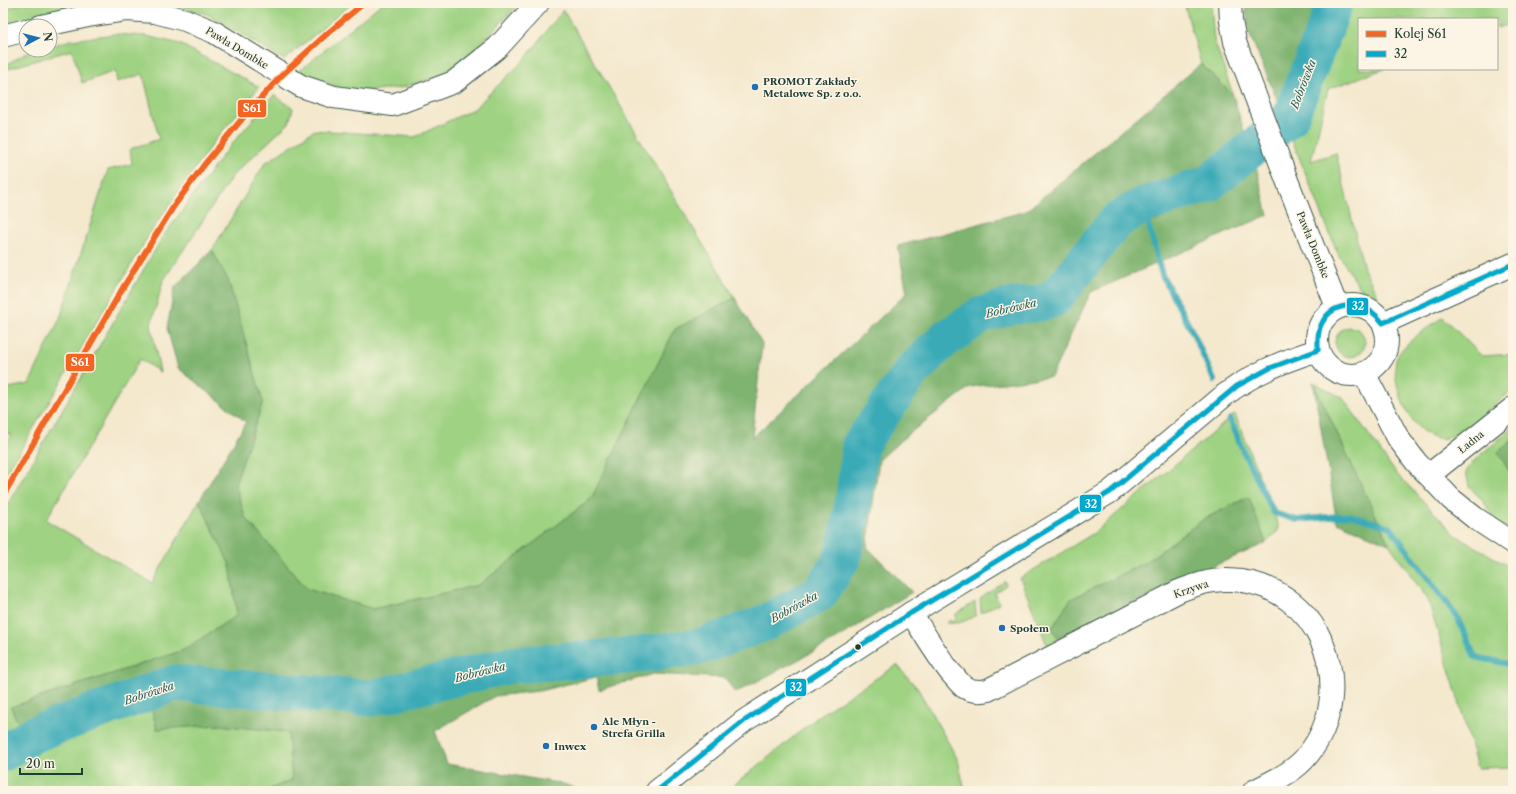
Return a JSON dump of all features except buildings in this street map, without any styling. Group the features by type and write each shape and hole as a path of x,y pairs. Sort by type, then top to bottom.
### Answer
{"street":[{"name":"Pawła Dombke","path":"58,22 127,10 155,12 184,20 214,32 301,86 334,97 393,105 454,82 498,47 538,3"},
{"name":"Pawła Dombke","path":"1230,3 1231,21 1235,42 1337,307"},
{"path":"3,36 18,32"},
{"path":"1383,323 1513,264"},
{"path":"1347,304 1368,308 1377,314 1383,323 1387,334 1386,346 1382,358 1374,367 1364,373 1353,375 1342,374 1331,368 1323,360 1318,350 1316,340 1318,330 1328,313 1337,307 1347,304"},
{"path":"657,791 744,721 911,613 1110,492 1242,382 1288,359 1318,350"},
{"path":"1364,373 1398,438 1429,475 1451,499 1475,518 1513,543"},
{"name":"Ładna","path":"1429,475 1513,408"},
{"name":"Krzywa","path":"911,613 938,656 964,687 982,692 1179,591 1199,583 1236,580 1257,584 1276,593 1295,605 1313,624 1320,635 1329,661 1332,677 1330,708 1320,736 1306,756 1286,774 1254,791"}],"green space":[{"path":"26,3 94,3 78,5 29,18 18,18 18,21 3,25 3,9"},
{"path":"170,3 353,3 284,60 209,15"},
{"path":"382,3 520,3 464,60 437,77 400,88 351,92 298,72"},
{"path":"1184,3 1211,3 1214,40 1233,95 1201,64"},
{"path":"1245,3 1321,3 1320,11 1281,109 1249,33"},
{"path":"1348,3 1513,3 1513,23 1498,28 1498,18 1358,18 1358,70 1381,70 1328,89 1311,161 1336,153 1364,269 1378,296 1360,288 1338,254 1292,140"},
{"path":"563,10 735,298 675,329 591,499 479,585 373,609 307,589 245,517 235,484 263,402 228,280 212,250 265,163 315,130 415,137 474,109 525,59"},
{"path":"115,34 147,36 180,44 259,87 213,143 152,230 3,479 3,450 12,435 3,433 3,389 29,384 60,318 108,170 132,164 130,149 159,139 143,74 117,82 115,71 82,83 72,50 58,54 58,44 71,40"},
{"path":"18,58 44,58 10,68 3,72 3,66"},
{"path":"1201,64 1233,95 1247,141 1196,174 1111,212 1049,285 1001,299 946,322 891,382 842,450 834,537 813,586 749,619 692,637 549,647 366,688 275,678 171,674 20,728 11,707 184,650 237,615 230,565 199,501 246,422 178,368 167,328 175,287 212,250 228,280 263,402 235,484 245,517 307,589 373,609 479,585 591,499 675,329 735,298 762,344 752,438 907,293 898,246 1026,211"},
{"path":"274,95 293,108 289,123 233,175 163,281 151,325 160,372 140,359 46,520 152,583 199,501 230,565 237,615 184,650 11,707 20,728 3,738 3,512 162,238 225,152"},
{"path":"1256,166 1268,215 1091,292 1051,377 970,387 907,435 879,460 867,547 912,592 830,643 735,693 725,678 653,674 599,690 596,677 539,691 495,696 435,731 447,764 564,784 582,791 265,791 292,780 288,732 219,725 157,729 149,700 183,692 285,703 368,709 425,702 512,677 606,669 706,663 761,638 824,594 853,555 875,441 923,372 990,320 1054,316 1066,290 1119,235 1203,202"},
{"path":"1443,317 1482,356 1513,354 1513,390 1470,425 1446,438 1434,437 1424,432 1415,423 1407,411 1401,397 1395,371 1396,360 1403,348 1416,336"},
{"path":"1350,327 1361,331 1365,342 1361,353 1350,357 1339,353 1335,342 1339,331"},
{"path":"1313,382 1343,398 1395,472 1456,535 1513,569 1513,767 1477,768 1460,705 1428,600 1389,544"},
{"path":"1313,382 1389,544 1337,522"},
{"path":"1235,414 1278,524 1278,531 1266,543 1248,497 1204,519 1146,562 1071,599 1052,628 1059,639 1047,645 1020,578 1094,533"},
{"path":"1513,427 1513,440 1499,452 1513,478 1513,530 1497,524 1483,501 1469,486 1466,472 1472,463"},
{"path":"1513,440 1513,478 1498,452"},
{"path":"1249,497 1266,543 1191,576 1059,639 1052,628 1071,599 1146,562 1204,519"},
{"path":"1005,581 1006,585 994,593 999,603 981,613 980,599"},
{"path":"975,602 976,615 962,622 946,623 949,620 953,622 956,619 956,614"},
{"path":"897,665 918,689 958,760 965,791 727,791 824,712"},
{"path":"149,700 157,729 219,725 288,732 292,780 265,791 3,791 3,765 65,733"}],"waterway":[{"name":"Bobrówka","path":"3,753 34,734 175,683 371,698 510,665 628,656 702,646 767,622 820,593 843,557 853,504 860,445 912,371 945,339 981,315 1008,307 1041,303 1054,299 1116,221 1143,205 1208,184 1290,118 1335,3"},
{"path":"1143,205 1162,275 1194,335 1214,380"},
{"path":"1230,419 1244,453 1274,513 1297,520 1350,515 1390,527 1457,617 1475,657 1513,665"}],"rail line":[{"name":"S61","path":"3,496 124,286 174,206 204,165 242,119 282,75 329,32 364,3"}],"transit line":[{"name":"32","path":"657,791 744,721 911,613 1110,492 1237,386 1270,368 1318,350 1319,329 1326,317 1337,308 1344,306 1358,306 1372,312 1383,323 1513,264"}],"place":[{"name":"PROMOT Zakłady Metalowe Sp. z o.o.","path":"755,87"},
{"name":"Społem","path":"1002,628"},
{"name":"Ale Młyn - Strefa Grilla","path":"594,727"},
{"name":"Inwex","path":"546,746"}]}
